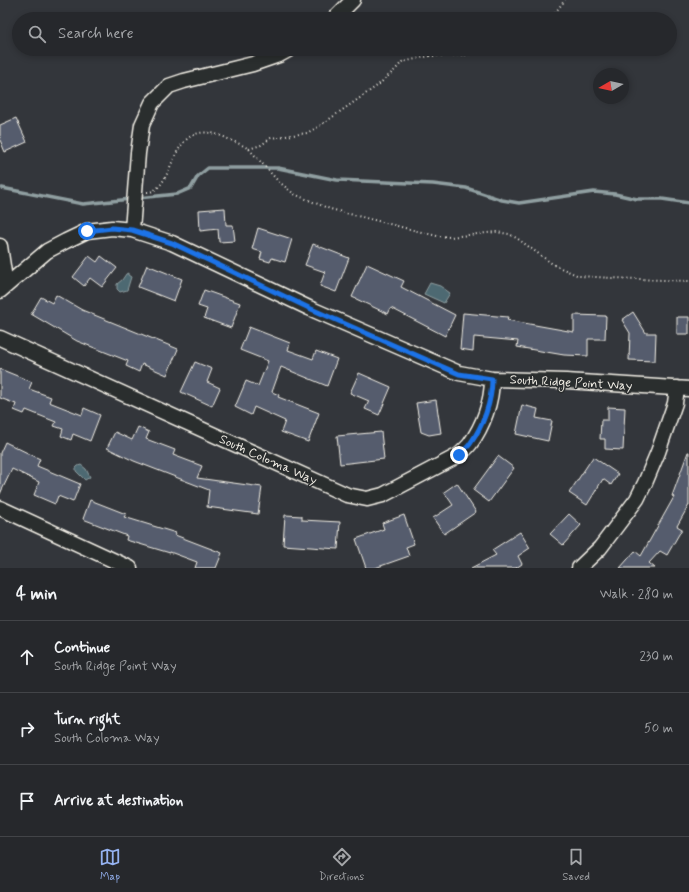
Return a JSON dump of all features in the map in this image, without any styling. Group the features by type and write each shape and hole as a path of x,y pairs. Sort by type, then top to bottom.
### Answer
{"street":[{"path":"341,12 353,0"},
{"path":"132,230 142,125 152,103 169,86 253,64 276,56"},
{"name":"South Ridge Point Way","path":"3,289 47,251 87,231 112,228 132,230 172,243 309,308 459,374 492,379 566,381 683,388"},
{"path":"0,246 3,289"},
{"name":"South Coloma Way","path":"0,338 347,495 367,499 383,495 459,455 469,446 488,409 492,392 492,379"},
{"path":"579,568 600,548 637,499 646,483 675,403 683,388"},
{"path":"0,508 130,568"}],"path":[{"path":"556,12 565,0"},
{"path":"249,149 261,145 271,138 307,132 318,127 369,92 395,70 402,62 430,56"},
{"path":"135,192 152,192 157,190 162,184 181,145 190,137 201,133 216,134 244,145 278,181 294,194 330,209 437,236 450,237 496,232 509,234 554,265 579,276 689,281"}],"water":[{"path":"128,273 131,277 127,290 120,292 117,289 117,284"},
{"path":"430,283 440,286 450,293 444,303 424,294"},
{"path":"81,465 86,469 90,477 85,480 76,471 76,468"}],"building":[{"path":"16,118 27,142 5,152 0,140 0,125"},
{"path":"225,208 226,225 233,225 235,241 219,242 218,229 200,231 199,210"},
{"path":"258,228 292,239 285,262 272,258 270,262 260,259 262,252 252,249"},
{"path":"313,244 349,258 336,292 320,286 325,272 305,265"},
{"path":"89,256 97,262 101,256 117,268 102,287 90,278 84,286 73,277"},
{"path":"367,264 404,281 401,287 455,315 445,336 391,308 388,314 352,297"},
{"path":"147,265 182,279 174,301 138,287"},
{"path":"204,290 240,303 231,328 204,318 207,309 198,306"},
{"path":"56,295 82,310 178,349 167,375 142,364 139,372 126,366 128,361 77,341 31,314 41,297 52,303"},
{"path":"633,312 646,333 656,333 655,361 629,360 630,333 622,320"},
{"path":"463,313 508,317 507,320 574,332 574,315 606,316 605,339 588,339 588,356 564,355 517,347 518,341 474,337 473,351 460,349"},
{"path":"677,317 689,317 689,334 677,334"},
{"path":"249,327 290,343 288,350 313,359 316,351 337,359 327,386 281,367 272,392 279,395 278,397 319,413 308,442 281,432 285,421 254,407 251,415 235,407 246,381 258,386 268,361 240,350"},
{"path":"195,362 212,369 207,382 220,388 212,406 181,392"},
{"path":"0,369 32,382 29,389 51,397 49,402 82,415 84,408 100,415 90,441 73,434 71,440 61,436 63,429 54,426 56,422 26,410 24,414 14,410 16,404 0,398"},
{"path":"359,373 391,387 379,415 365,409 369,401 350,393"},
{"path":"436,400 441,433 429,435 421,432 416,403"},
{"path":"522,405 538,409 536,418 552,421 548,441 516,434"},
{"path":"608,407 625,408 623,450 605,449 605,439 600,439 601,420 608,420"},
{"path":"138,427 149,432 146,439 175,450 173,455 202,466 197,478 262,487 258,514 207,507 209,490 134,461 107,448 115,432 132,440"},
{"path":"381,432 384,459 340,464 337,436"},
{"path":"5,442 40,459 37,466 80,484 73,502 58,496 55,504 34,495 39,482 12,469 0,494 0,453"},
{"path":"688,452 689,505 677,526 682,529 667,555 660,551 649,563 655,568 620,568 635,551 641,556 674,497 672,496"},
{"path":"498,456 514,468 489,502 473,490"},
{"path":"593,457 618,474 611,485 603,479 587,505 569,493"},
{"path":"457,483 476,512 444,534 433,518 453,505 444,492"},
{"path":"90,500 126,514 124,517 176,533 175,535 222,553 216,568 195,568 197,562 170,552 126,540 127,536 83,519"},
{"path":"569,514 581,525 563,545 550,534"},
{"path":"285,515 302,516 302,520 340,522 338,549 283,545"},
{"path":"404,515 414,544 406,547 409,556 375,568 366,568 356,539 384,529 382,523"},
{"path":"520,532 530,548 518,556 522,564 516,568 471,568 496,555 492,550"}],"waterway":[{"path":"138,198 177,194 191,188 198,176 208,168 278,168 337,180 433,184 466,188 502,200 519,203 594,192 615,194 637,199 662,199 689,203"},
{"path":"2,188 83,204 131,199"}],"route":[{"path":"87,231 112,228 132,230 172,243 309,308 459,374 492,379 492,392 488,409 469,446 459,455"}]}
